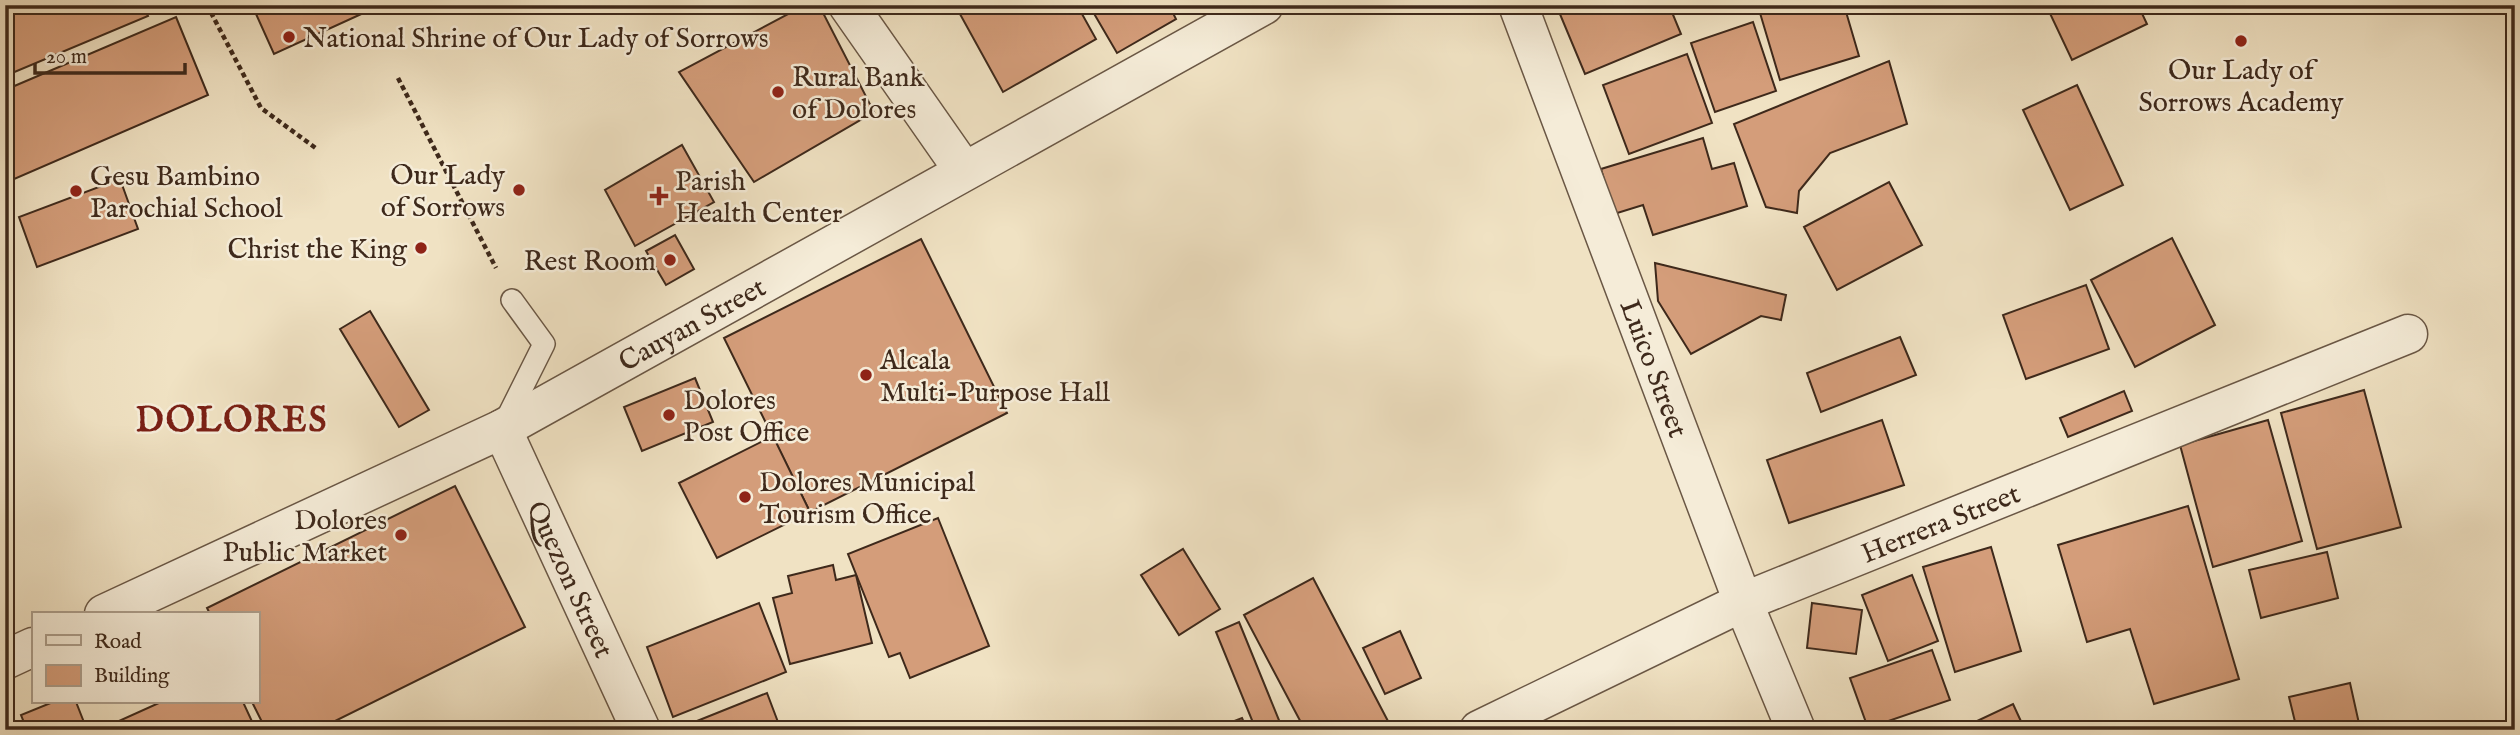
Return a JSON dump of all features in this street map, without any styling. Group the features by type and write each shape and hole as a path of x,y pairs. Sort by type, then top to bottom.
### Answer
{"street":[{"path":"848,5 964,171"},
{"name":"Cauyan Street","path":"108,612 502,429 1264,5"},
{"name":"Luico Street","path":"1518,5 1743,603 1796,730"},
{"name":"Herrera Street","path":"1479,730 1743,603 2408,334"},
{"name":"Quezon Street","path":"502,429 641,730"},
{"path":"5,660 32,647"}],"lane":[{"path":"502,429 544,344 512,300"}],"path":[{"path":"207,5 261,108 317,149"},
{"path":"398,78 512,300"}],"building":[{"path":"5,5 143,5 148,16 5,76"},
{"name":"National Shrine of Our Lady of Sorrows","path":"252,5 381,5 274,54"},
{"name":"Rural Bank of Dolores","path":"805,5 819,5 874,112 754,182 679,72"},
{"path":"955,5 1077,5 1096,39 1003,92"},
{"path":"1089,5 1169,5 1176,19 1117,53"},
{"path":"1669,5 1681,34 1585,74 1557,7"},
{"path":"1785,5 1844,5 1859,56 1780,80 1760,13"},
{"path":"2046,5 2138,5 2147,24 2072,60"},
{"path":"176,17 208,95 5,183 5,90"},
{"path":"1753,22 1776,91 1715,112 1691,43"},
{"path":"1687,54 1712,123 1629,154 1603,85"},
{"path":"1889,61 1907,124 1830,153 1799,191 1797,213 1766,207 1734,124"},
{"path":"2077,85 2123,185 2070,210 2023,110"},
{"path":"1703,138 1712,169 1734,163 1747,206 1653,235 1643,205 1614,214 1601,169"},
{"name":"Parish Health Center","path":"682,145 714,202 635,246 605,190"},
{"path":"120,179 138,229 37,267 19,217"},
{"path":"1889,182 1922,245 1837,290 1804,227"},
{"name":"Rest Room","path":"675,235 694,269 666,285 646,251"},
{"path":"2172,238 2215,325 2135,367 2091,280"},
{"name":"Alcala Multi-Purpose Hall","path":"921,239 1007,413 810,512 724,338"},
{"path":"1655,263 1786,295 1781,320 1761,316 1691,354 1658,301"},
{"path":"2086,285 2109,349 2026,379 2003,315"},
{"path":"370,311 429,410 399,427 340,329"},
{"path":"1900,337 1916,375 1821,412 1807,373"},
{"name":"Dolores Post Office","path":"695,378 713,422 642,451 624,407"},
{"path":"2364,390 2401,527 2317,549 2281,413"},
{"path":"2124,391 2132,411 2068,437 2060,418"},
{"path":"1882,420 1904,485 1789,523 1767,460"},
{"path":"2268,420 2302,541 2213,567 2180,445"},
{"name":"Dolores Municipal Tourism Office","path":"773,436 810,512 717,558 679,483"},
{"name":"Dolores Public Market","path":"455,486 525,627 317,730 266,730 253,704 259,704 259,612 209,612 207,608"},
{"path":"2188,506 2239,679 2154,704 2130,629 2087,642 2058,545"},
{"path":"938,518 989,646 910,678 900,653 889,657 848,554"},
{"path":"1991,547 2021,651 1955,672 1923,567"},
{"path":"1183,549 1220,609 1179,635 1141,575"},
{"path":"2327,552 2338,598 2261,618 2249,570"},
{"path":"833,565 836,580 856,575 872,643 790,664 773,598 792,593 788,576"},
{"path":"1912,575 1938,641 1888,661 1862,595"},
{"path":"1313,578 1390,725 1382,730 1305,730 1244,615"},
{"path":"759,603 786,672 673,717 647,647"},
{"path":"1812,603 1862,610 1856,654 1807,648"},
{"path":"1239,622 1283,730 1256,730 1216,632"},
{"path":"1400,631 1421,678 1385,694 1363,648"},
{"path":"1932,650 1950,700 1868,728 1850,678"},
{"path":"2350,683 2360,728 2297,730 2289,697"},
{"path":"767,693 781,730 677,730 677,729"},
{"path":"48,704 77,704 87,730 27,730 21,715"},
{"path":"157,704 244,704 256,730 112,730 110,725"},
{"path":"2013,704 2025,730 1958,730"},
{"path":"1242,718 1247,730 1211,730"}],"place":[{"name":"National Shrine of Our Lady of Sorrows","path":"289,37"},
{"name":"Our Lady of Sorrows Academy","path":"2241,41"},
{"name":"Rural Bank of Dolores","path":"778,92"},
{"name":"Our Lady of Sorrows","path":"519,190"},
{"name":"Gesu Bambino Parochial School","path":"76,191"},
{"name":"Parish Health Center","path":"659,196"},
{"name":"Christ the King","path":"421,248"},
{"name":"Rest Room","path":"670,260"},
{"name":"Alcala Multi-Purpose Hall","path":"866,375"},
{"name":"Dolores Post Office","path":"669,415"},
{"name":"Dolores Municipal Tourism Office","path":"745,497"},
{"name":"Dolores Public Market","path":"401,535"}],"district":[{"name":"DOLORES","path":"232,419"}]}
